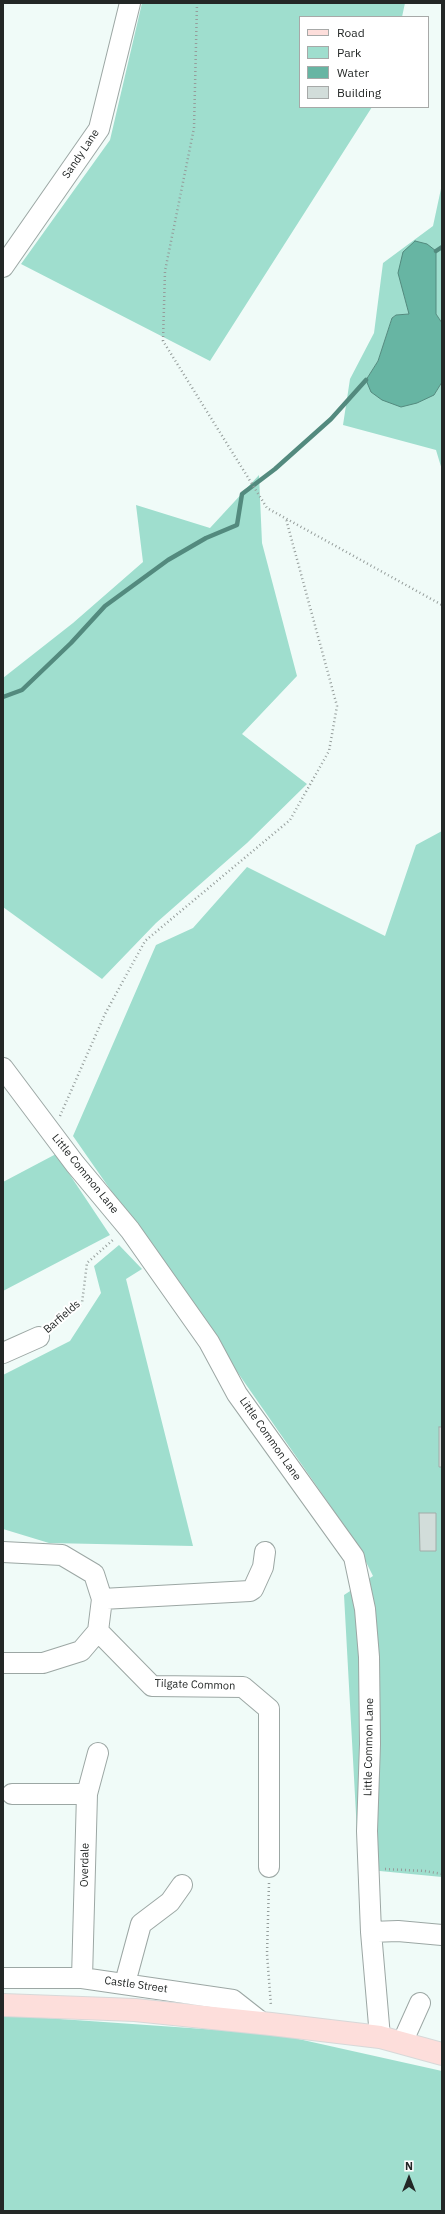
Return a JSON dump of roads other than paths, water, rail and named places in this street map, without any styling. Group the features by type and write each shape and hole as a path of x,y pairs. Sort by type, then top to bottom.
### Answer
{"main road":[{"path":"3,2005 135,2010 266,2023 380,2037 442,2054"}],"street":[{"name":"Sandy Lane","path":"3,266 99,129 130,3"},
{"name":"Little Common Lane","path":"3,1068 52,1133 130,1230 209,1342 237,1394 354,1557 365,1610 369,1657 370,1744 367,1831 371,1932 380,2037"},
{"name":"Barfields","path":"3,1353 39,1337"},
{"path":"3,1552 62,1555 94,1574 102,1599 98,1631 81,1651 43,1662 3,1663"},
{"path":"102,1599 250,1591 253,1589 263,1567 264,1552"},
{"name":"Tilgate Common","path":"98,1631 152,1686 243,1687 269,1709 269,1867"},
{"name":"Overdale","path":"82,1978 87,1794 98,1753"},
{"path":"12,1794 87,1794"},
{"path":"125,1983 141,1924 170,1902 182,1885"},
{"path":"371,1932 442,1935"},
{"name":"Castle Street","path":"3,1978 82,1978 125,1983 233,2000 266,2023"},
{"path":"402,2043 420,2003"}],"water":[{"path":"415,241 427,244 436,251 436,314 442,323 442,382 434,395 417,403 401,407 382,400 371,392 366,380 378,361 392,318 396,315 409,314 398,273 403,252"}],"waterway":[{"path":"436,251 442,247"},
{"path":"3,697 22,690 71,643 105,606 168,560 206,538 237,525 242,494 275,469 331,419 366,380"}]}
